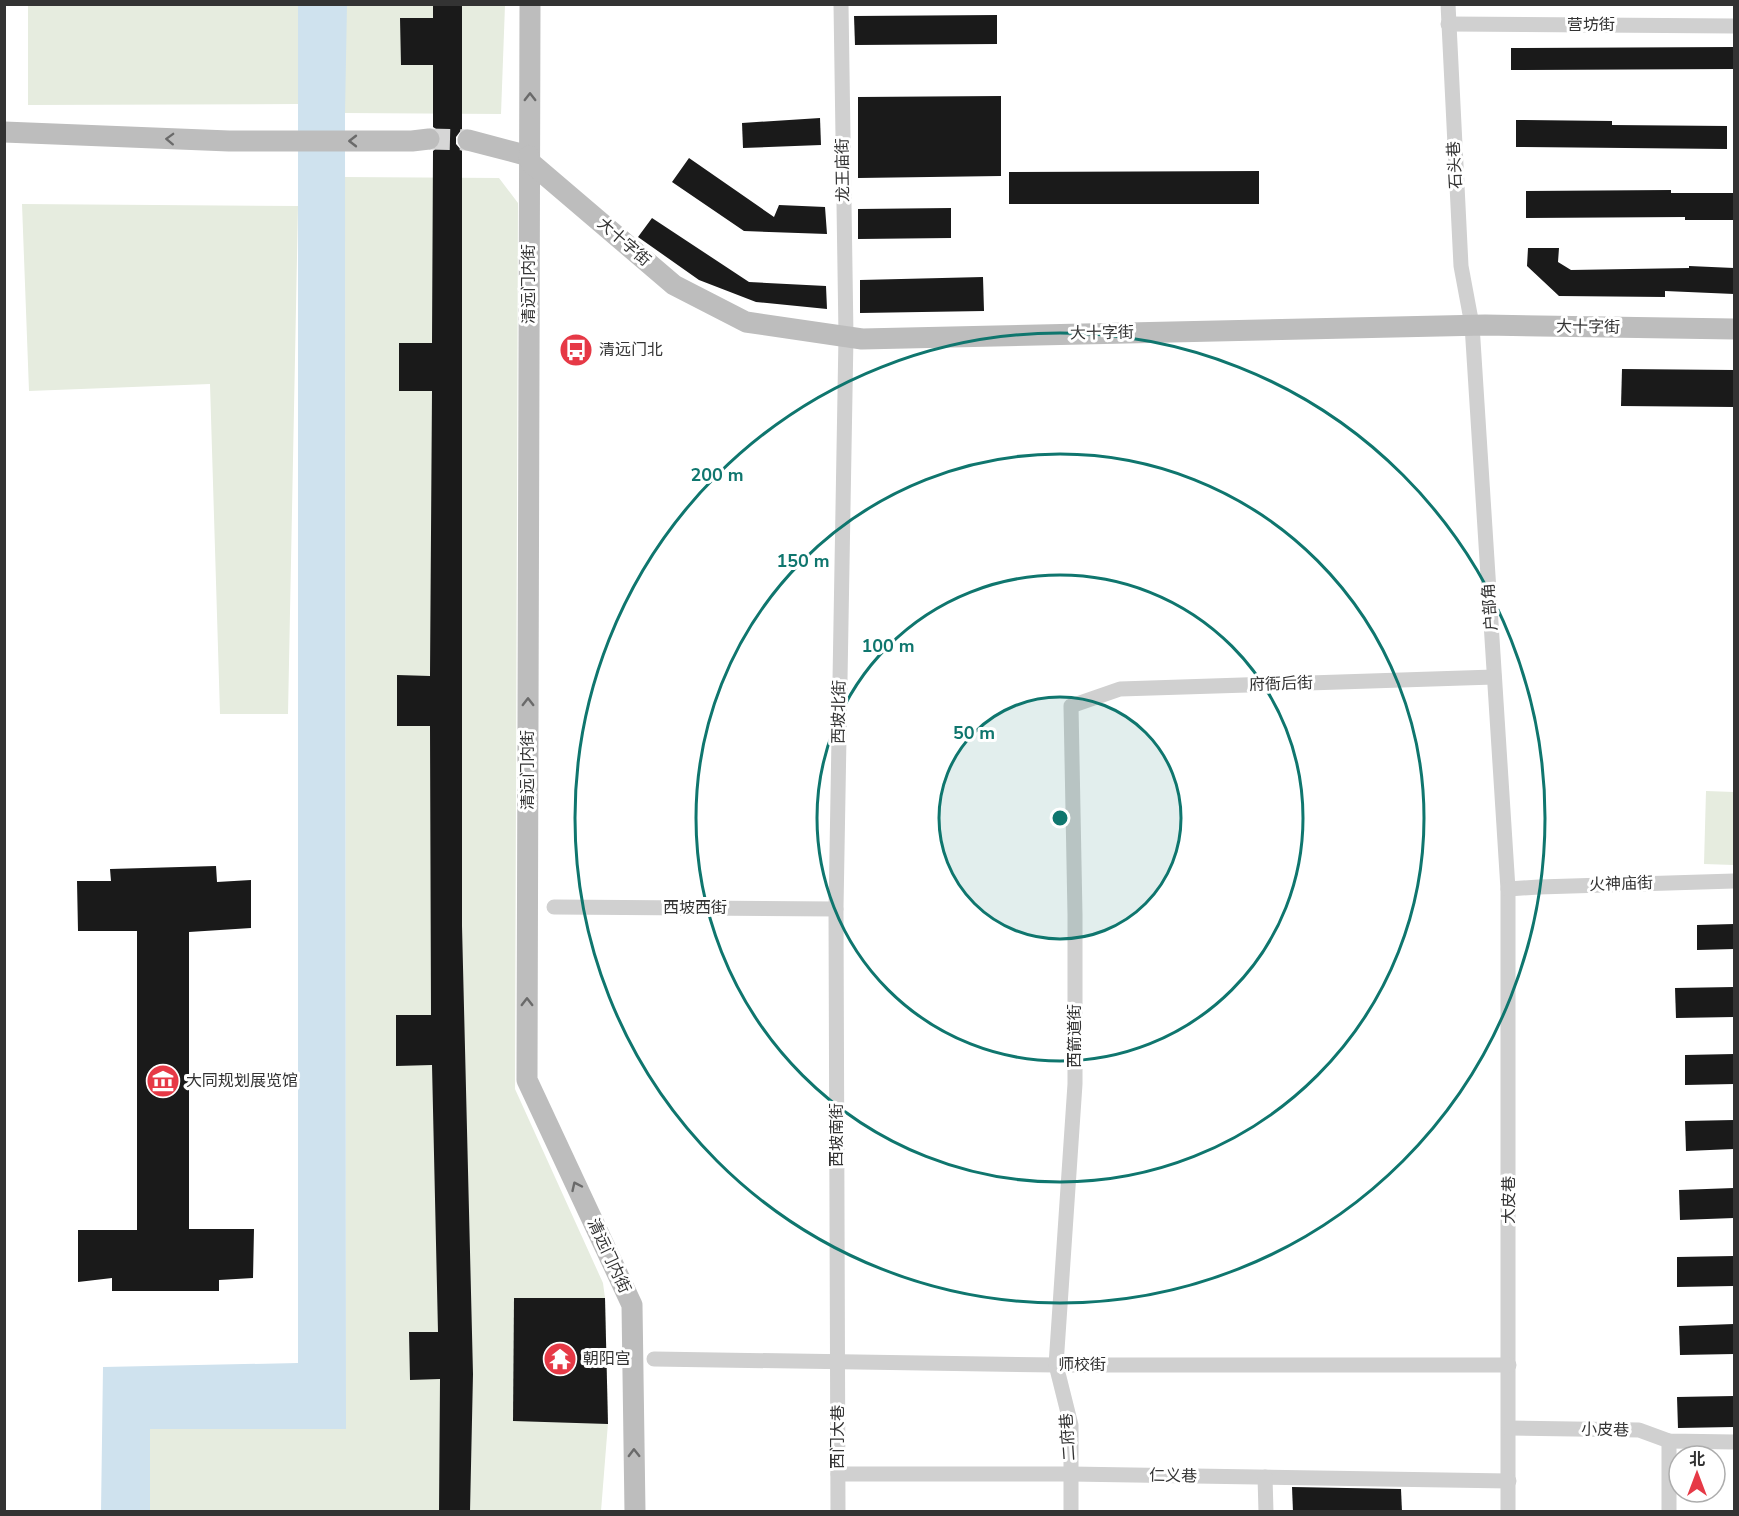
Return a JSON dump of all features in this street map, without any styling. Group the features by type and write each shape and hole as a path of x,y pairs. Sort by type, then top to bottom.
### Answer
{"main road":[{"name":"清远门内街","path":"530,4 527,1080 632,1305 635,1512"},
{"path":"4,132 229,141 420,140"},
{"path":"468,140 530,156"},
{"name":"大十字街","path":"530,156 531,163 674,285 746,322 862,339 1472,325 1734,329"}],"street":[{"name":"龙王庙街","path":"841,4 846,336"},
{"name":"石头巷","path":"1448,4 1461,266 1472,325"},
{"name":"营坊街","path":"1448,24 1734,26"},
{"name":"户部角","path":"1472,325 1508,889"},
{"name":"西坡北街","path":"837,909 846,336"},
{"name":"府衙后街","path":"1071,706 1120,689 1494,677"},
{"name":"西箭道街","path":"1056,1365 1075,1084 1071,706"},
{"name":"火神庙街","path":"1508,889 1734,881"},
{"name":"大皮巷","path":"1508,889 1508,1512"},
{"name":"西坡西街","path":"554,907 837,909"},
{"name":"西坡南街","path":"837,909 837,1362"},
{"name":"师校街","path":"654,1359 1056,1365 1509,1365"},
{"name":"西门大巷","path":"837,1362 838,1512"},
{"name":"二府巷","path":"1056,1365 1071,1425 1071,1512"},
{"name":"小皮巷","path":"1509,1428 1639,1430 1669,1441 1734,1442"},
{"path":"1669,1441 1669,1512"},
{"name":"仁义巷","path":"838,1474 1071,1474 1509,1481"},
{"path":"1265,1477 1266,1512"}],"shaded area":[{"path":"28,5 298,5 298,104 28,105"},
{"path":"345,5 505,5 501,114 345,113"},
{"path":"345,177 499,178 518,203 515,1089 603,1283 608,1423 601,1511 150,1512 150,1429 346,1429"},
{"path":"22,204 298,206 288,714 220,714 210,384 29,391"},
{"path":"1706,791 1734,792 1734,865 1704,864"}],"water":[{"path":"298,5 347,5 345,113 346,1429 150,1429 150,1511 101,1512 103,1367 298,1363"}],"building":[{"path":"433,4 462,4 462,129 456,137 456,144 462,151 462,926 473,1374 470,1512 439,1512 440,1379 410,1380 409,1332 438,1332 432,1065 396,1066 396,1015 431,1015 430,726 397,726 397,675 430,676 432,391 399,391 399,343 432,343 433,151 440,145 442,138 439,131 433,127 433,65 401,65 400,18 433,18"},
{"path":"997,15 997,44 855,45 854,16"},
{"path":"1734,47 1734,69 1511,70 1511,48"},
{"path":"1001,96 1001,176 858,178 858,97"},
{"path":"820,118 821,145 743,148 742,123"},
{"path":"1516,120 1612,121 1612,125 1727,126 1727,149 1516,147"},
{"path":"689,158 774,217 779,205 825,207 827,234 744,231 672,182"},
{"path":"1259,171 1259,204 1009,204 1009,172"},
{"path":"1671,190 1671,193 1734,193 1734,220 1685,220 1685,217 1526,218 1526,191"},
{"path":"951,208 951,238 858,239 858,209"},
{"path":"652,218 749,282 826,286 827,309 756,302 699,280 638,237"},
{"path":"1528,248 1559,248 1558,262 1571,270 1689,268 1689,266 1734,268 1734,294 1665,291 1665,297 1559,296 1527,266"},
{"path":"983,277 984,311 860,313 860,280"},
{"path":"1622,369 1734,370 1734,407 1621,406"},
{"name":"大同规划展览馆","path":"216,866 217,882 251,880 251,928 189,932 189,1229 254,1229 253,1278 219,1280 219,1291 112,1291 112,1278 78,1282 78,1230 137,1230 137,931 78,931 77,881 111,881 110,869"},
{"path":"1734,924 1734,949 1697,950 1697,925"},
{"path":"1734,987 1734,1017 1676,1018 1675,988"},
{"path":"1734,1054 1734,1084 1685,1085 1685,1055"},
{"path":"1734,1120 1734,1149 1686,1151 1685,1121"},
{"path":"1734,1188 1734,1218 1680,1220 1679,1190"},
{"path":"1734,1256 1734,1286 1677,1287 1677,1257"},
{"name":"朝阳宫","path":"514,1298 605,1298 608,1424 513,1421"},
{"path":"1734,1324 1734,1354 1680,1355 1679,1326"},
{"path":"1734,1396 1734,1427 1678,1428 1677,1397"},
{"path":"1292,1487 1401,1489 1402,1512 1293,1512"}],"tunnel":[{"path":"429,139 468,140"}],"place":[{"name":"清远门北","path":"576,350"},
{"name":"大同规划展览馆","path":"163,1081"},
{"name":"朝阳宫","path":"560,1359"}]}
